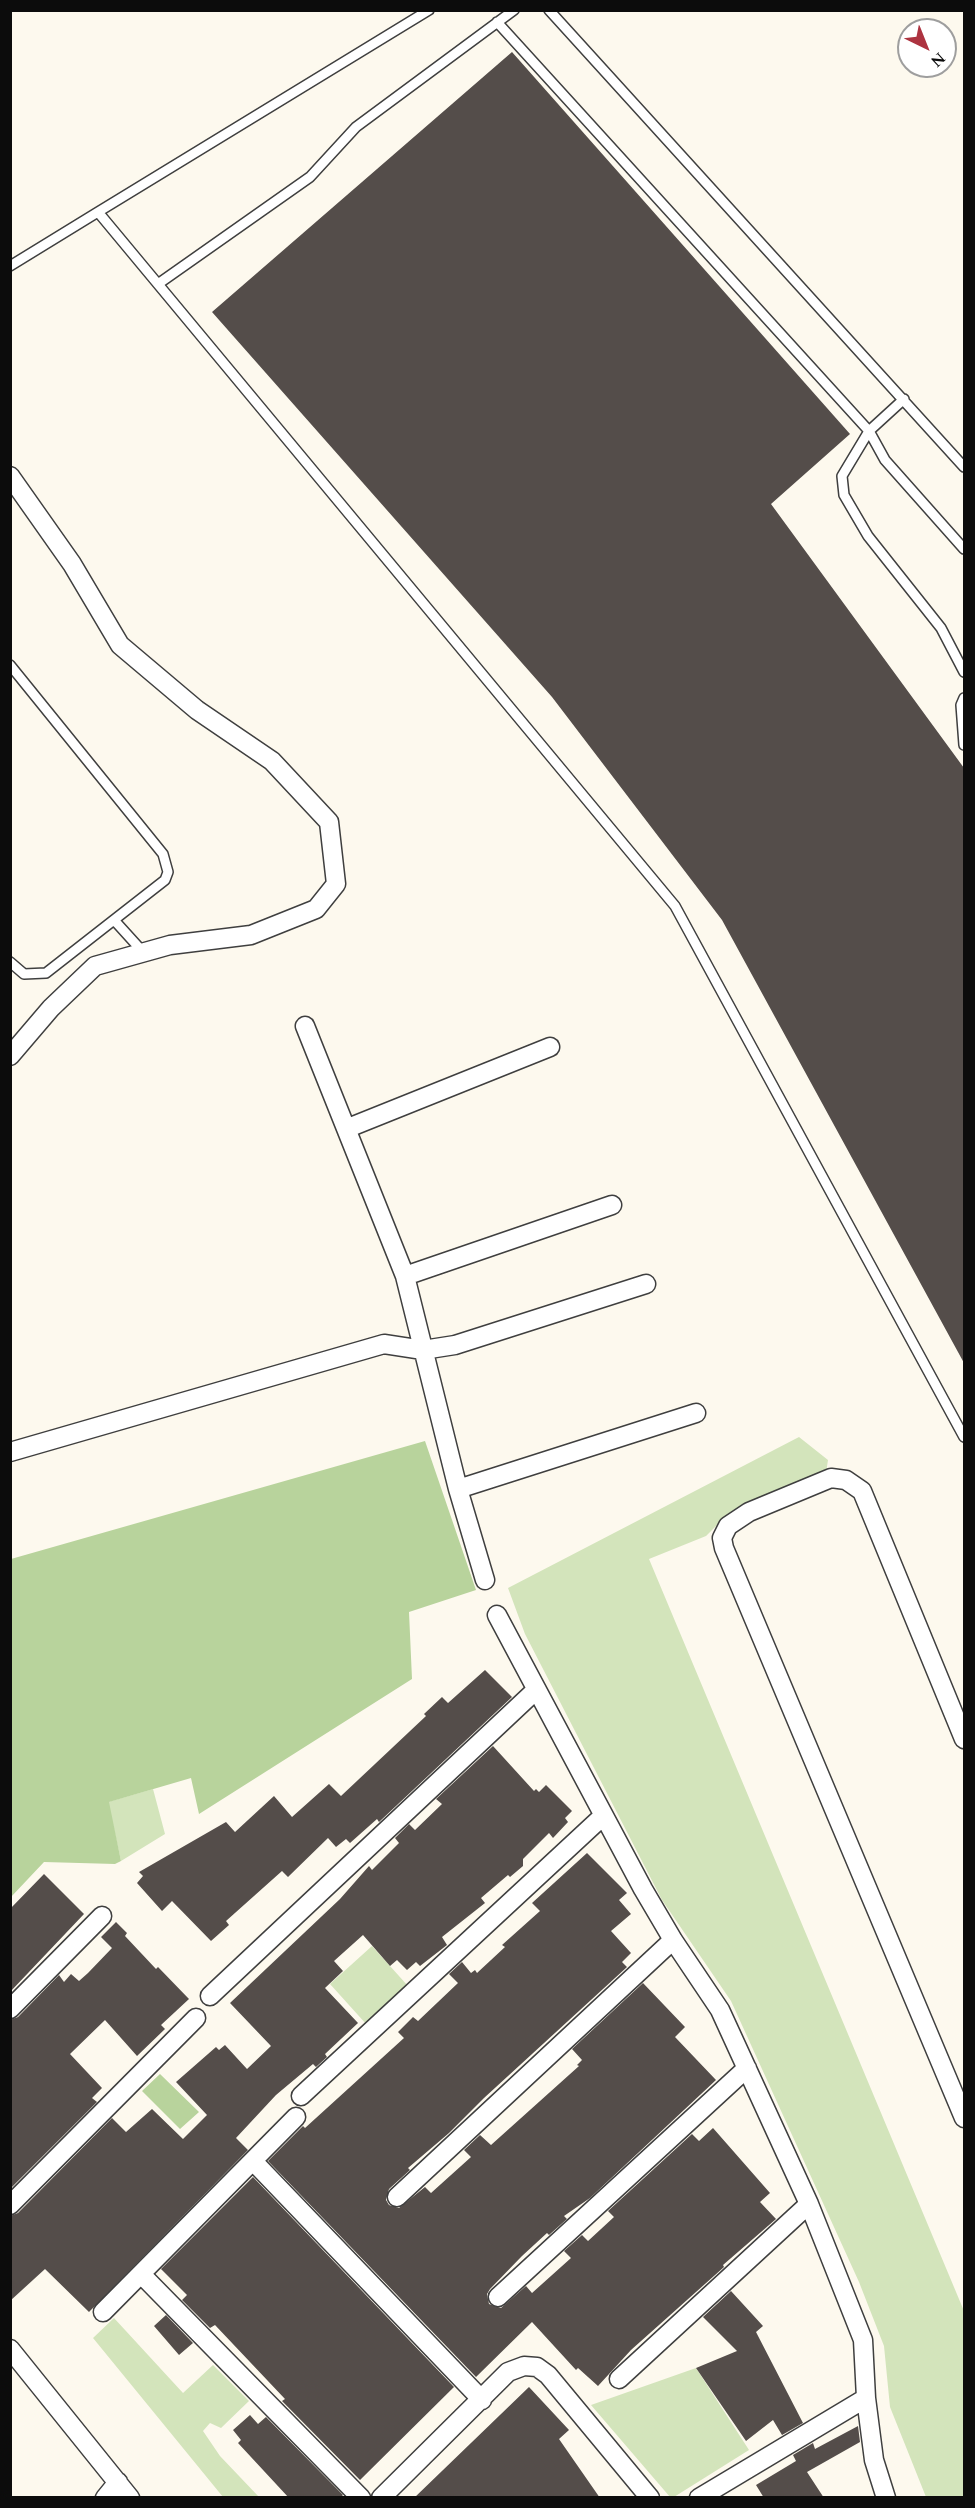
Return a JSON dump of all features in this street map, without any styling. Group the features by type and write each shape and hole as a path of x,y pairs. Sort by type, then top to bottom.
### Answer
{"street":[{"path":"10,476 72,564 120,645 197,710 272,761 329,822 336,884 316,909 251,936 170,945 95,966 51,1008 10,1056"},
{"path":"305,1026 348,1128 405,1276 458,1489 484,1580"},
{"path":"348,1128 550,1047"},
{"path":"405,1276 612,1204"},
{"path":"10,1452 384,1344 423,1350 455,1345 646,1284"},
{"path":"458,1489 696,1413"},
{"path":"964,1739 862,1491 846,1480 831,1478 749,1512 728,1527 722,1538 724,1548 964,2118"},
{"path":"497,1615 603,1816 673,1940 720,2010 809,2204 864,2340 866,2398 874,2460 885,2498"},
{"path":"210,1996 536,1690"},
{"path":"301,2096 603,1816"},
{"path":"10,2009 102,1916"},
{"path":"397,2197 673,1940"},
{"path":"10,2205 196,2018"},
{"path":"498,2297 747,2068"},
{"path":"103,2312 296,2117"},
{"path":"253,2162 482,2400"},
{"path":"619,2379 809,2204"},
{"path":"141,2274 362,2498"},
{"path":"11,2352 130,2498"},
{"path":"381,2498 508,2372 524,2366 537,2367 548,2375 650,2498"},
{"path":"699,2498 866,2398"},
{"path":"105,2498 118,2482"}],"lane":[{"path":"10,266 429,10"},
{"path":"158,284 310,177 356,127 514,10"},
{"path":"549,10 964,467"},
{"path":"497,22 869,431 885,460 964,549"},
{"path":"98,212 675,906 964,1437"},
{"path":"904,399 869,431 842,476 844,495 868,536 941,628 964,672"},
{"path":"10,665 167,862 168,872 165,880 46,973 24,974 10,963"},
{"path":"964,698 961,705 964,745"},
{"path":"114,920 143,952"}],"green space":[{"path":"799,1437 828,1460 826,1473 719,1523 706,1536 649,1559 964,2311 964,2497 926,2497 890,2407 884,2346 859,2282 731,2001 662,1900 525,1634 508,1588"},
{"path":"425,1441 476,1590 409,1612 412,1679 199,1814 191,1778 109,1802 121,1861 115,1864 44,1862 11,1897 11,1559"},
{"path":"153,1789 165,1834 121,1861 108,1802"},
{"path":"372,1946 408,1986 367,2025 330,1984"},
{"path":"160,2074 199,2112 180,2129 142,2091"},
{"path":"114,2318 183,2393 213,2365 249,2401 221,2428 210,2423 203,2431 220,2456 259,2497 223,2497 93,2338"},
{"path":"696,2368 749,2450 674,2497 670,2497 591,2405"}],"building":[{"path":"512,52 850,434 771,504 964,768 964,1363 722,920 552,697 212,312"},
{"path":"485,1670 512,1697 379,1822 377,1819 350,1843 346,1839 336,1847 328,1838 288,1877 282,1871 226,1921 229,1925 211,1941 172,1901 162,1911 137,1883 143,1876 139,1872 226,1822 235,1832 274,1796 292,1817 329,1784 341,1796 426,1716 424,1714 442,1697 448,1703"},
{"path":"493,1746 534,1791 536,1789 539,1792 546,1785 572,1811 565,1818 568,1822 553,1838 549,1833 523,1859 523,1866 510,1877 508,1875 481,1898 485,1903 442,1937 447,1945 420,1966 416,1962 407,1970 397,1960 390,1966 363,1935 334,1961 343,1971 325,1988 358,2023 325,2054 327,2057 316,2067 313,2064 276,2095 236,2138 248,2150 89,2312 45,2269 10,2301 10,2216 18,2213 112,2118 126,2132 152,2109 183,2139 207,2115 176,2082 216,2047 219,2050 225,2045 247,2069 271,2046 230,2003 340,1899 369,1866 372,1870 399,1843 395,1838 409,1824 415,1830 442,1804 436,1799"},
{"path":"587,1853 627,1893 619,1900 631,1914 611,1931 631,1953 622,1962 627,1967 449,2133 408,2168 410,2170 389,2189 386,2200 389,2205 399,2208 425,2187 431,2193 471,2157 464,2150 480,2135 491,2145 579,2066 577,2065 582,2060 572,2049 643,1983 685,2027 675,2037 716,2080 590,2198 564,2216 567,2219 549,2235 547,2233 522,2256 490,2289 487,2294 489,2304 501,2308 526,2286 532,2293 571,2258 564,2251 582,2235 588,2241 614,2217 608,2211 692,2134 699,2141 713,2128 770,2193 760,2202 776,2219 631,2350 598,2386 578,2368 576,2370 532,2322 476,2377 268,2161 303,2126 305,2128 404,2038 398,2032 413,2017 418,2021 458,1983 449,1974 462,1962 471,1973 475,1970 477,1973 505,1947 502,1945 540,1911 532,1903"},
{"path":"44,1874 84,1914 10,1992 10,1909"},
{"path":"116,1922 127,1933 125,1936 156,1969 158,1967 189,1999 161,2025 165,2029 137,2056 105,2020 70,2054 102,2088 92,2098 97,2102 10,2189 10,2020 18,2017 59,1975 64,1982 71,1974 79,1981 88,1973 112,1948 101,1937"},
{"path":"253,2177 454,2387 360,2480 282,2401 285,2399 215,2325 210,2328 182,2300 187,2295 161,2269"},
{"path":"731,2291 763,2326 756,2332 803,2423 782,2435 773,2420 746,2441 696,2368 737,2351 703,2317"},
{"path":"166,2315 193,2343 179,2355 154,2326"},
{"path":"529,2387 569,2430 559,2439 600,2498 414,2498"},
{"path":"250,2415 258,2424 266,2417 343,2495 340,2498 289,2498 238,2443 241,2440 233,2430"},
{"path":"858,2426 860,2442 807,2472 824,2498 764,2498 756,2485 796,2461 793,2455 813,2443 815,2449"}]}
